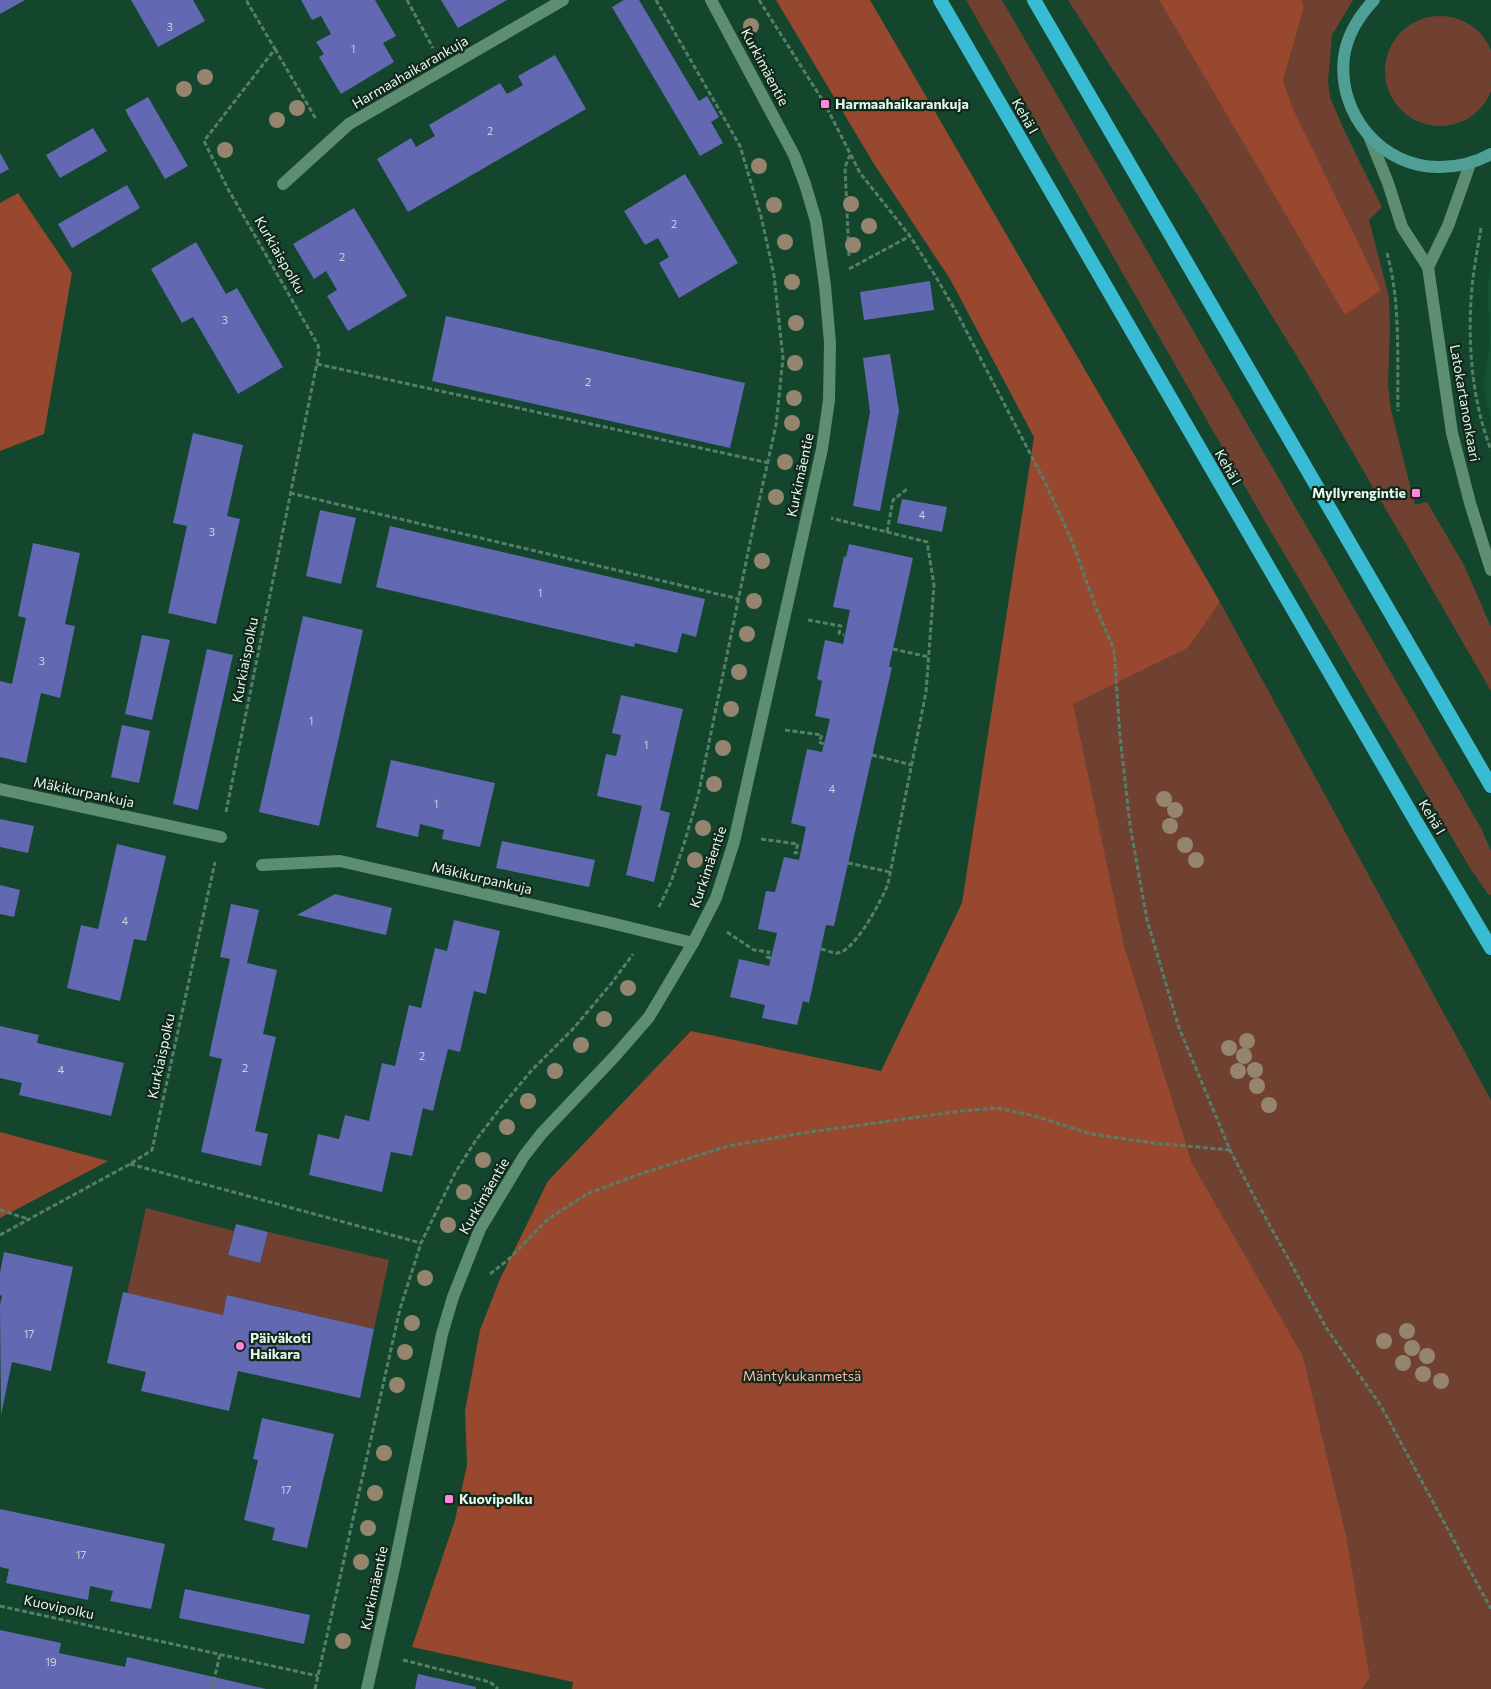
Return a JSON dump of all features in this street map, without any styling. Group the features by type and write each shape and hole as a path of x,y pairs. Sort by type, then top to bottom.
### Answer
{"highway":[{"name":"Kehä I","path":"940,0 1491,948"},
{"path":"1034,0 1491,786"}],"main road":[{"path":"1374,0 1364,10 1355,24 1348,40 1344,57 1345,91 1358,123 1382,148 1398,158 1415,164 1433,168 1452,167 1470,164 1491,154"}],"street":[{"name":"Harmaahaikarankuja","path":"283,184 350,124 563,0"},
{"name":"Kurkimäentie","path":"368,1689 442,1334 456,1288 480,1229 524,1156 542,1133 649,1017 693,943 716,898 734,842 822,449 829,400 830,353 825,286 816,221 805,184 786,138 711,0"},
{"name":"Latokartanonkaari","path":"1369,136 1388,183 1402,227 1428,267 1452,434 1470,503 1491,570"},
{"path":"1428,267 1448,226 1470,164"},
{"name":"Mäkikurpankuja","path":"0,789 221,837"},
{"name":"Mäkikurpankuja","path":"262,865 340,862 693,943"}],"path":[{"path":"246,0 316,119"},
{"path":"407,0 434,50"},
{"path":"656,0 740,146 761,216 774,274 783,358 776,425 769,464 698,796 671,882 658,909"},
{"path":"759,0 825,104 860,173 910,236 958,315 1046,484 1073,544 1114,650 1120,736 1129,816 1146,920 1178,1028 1230,1150 1327,1329 1381,1406 1491,1609"},
{"name":"Kurkiaispolku","path":"0,1235 152,1150 221,837 317,364 318,345 228,189 204,141 274,49"},
{"path":"850,155 845,167 849,269 910,236"},
{"path":"1480,228 1471,301 1472,349 1475,392 1491,450"},
{"path":"1385,247 1393,276 1397,306 1398,410"},
{"path":"317,364 769,464"},
{"path":"887,532 893,500 907,489"},
{"path":"290,493 739,599"},
{"path":"821,949 837,953 844,950 867,924 882,899 888,884 926,692 934,585 927,542 830,518"},
{"path":"807,620 841,626 839,633 844,635"},
{"path":"893,649 929,657"},
{"path":"785,730 822,735 819,742 824,744"},
{"path":"872,755 912,765"},
{"path":"759,839 798,844 795,853 800,852"},
{"path":"848,863 890,872"},
{"path":"727,932 754,950 769,952 768,957 771,958"},
{"path":"489,1274 509,1259 548,1219 587,1194 642,1173 728,1146 804,1133 961,1111 996,1108 1035,1116 1091,1134 1153,1144 1230,1150"},
{"path":"130,1164 421,1243"},
{"path":"0,1210 29,1219"},
{"name":"Kuovipolku","path":"0,1606 318,1676"},
{"path":"212,1689 220,1654"},
{"path":"403,1660 490,1682 498,1689"}],"shaded area":[{"path":"966,0 1002,0 1481,828 1491,851 1491,895 1488,894 1470,868 1263,518"},
{"path":"1068,0 1159,0 1346,315 1294,111 1283,81 1304,8 1302,0 1353,0 1332,35 1328,81 1330,97 1344,130 1382,207 1369,220 1389,297 1388,385 1391,410 1415,505 1427,502 1464,565 1491,627 1491,691 1304,368 1199,197"},
{"path":"1440,16 1461,20 1479,32 1491,50 1495,71 1491,92 1479,110 1461,122 1440,126 1419,122 1401,110 1389,92 1385,71 1389,50 1401,32 1419,20"},
{"path":"1491,264 1491,422 1483,385 1489,348 1488,283"},
{"path":"1220,602 1491,1100 1491,1689 1362,1689 1370,1677 1347,1539 1303,1356 1192,1163 1124,945 1072,704 1188,648"},
{"path":"146,1208 234,1231 228,1255 260,1263 268,1232 389,1260 374,1329 228,1295 223,1315 127,1294"}],"green space":[{"name":"Mäntykukanmetsä","path":"776,0 870,0 1220,602 1188,648 1073,704 1124,945 1192,1163 1303,1356 1347,1539 1370,1677 1362,1689 572,1689 573,1682 412,1647 455,1520 467,1465 465,1411 480,1330 500,1279 548,1181 691,1031 881,1071 962,903 1034,437 950,279 874,164"},
{"path":"1159,0 1302,0 1304,8 1283,81 1294,111 1381,290 1345,315"},
{"path":"18,193 72,273 44,434 0,451 0,203"},
{"path":"0,1132 108,1161 0,1218"}],"building":[{"path":"0,0 25,0 0,14"},
{"path":"131,0 193,0 205,21 158,47"},
{"path":"301,0 375,0 396,36 383,43 394,62 341,94 319,57 324,54 316,42 331,34 321,16 312,20"},
{"path":"441,0 507,0 458,28"},
{"path":"624,0 639,0 699,101 707,96 719,117 711,122 723,143 700,156 612,7"},
{"path":"555,55 586,109 408,212 377,159 411,138 416,147 435,136 429,125 500,83 507,94 523,85 518,76"},
{"path":"148,97 188,166 165,179 125,110"},
{"path":"93,128 107,151 60,178 46,155"},
{"path":"0,153 9,169 0,174"},
{"path":"685,174 738,263 679,298 659,263 669,257 658,238 645,245 624,211"},
{"path":"127,185 140,208 72,248 58,224"},
{"path":"354,208 407,296 348,331 327,296 337,290 326,271 314,279 293,244"},
{"path":"196,242 226,294 237,288 283,367 238,394 193,317 182,323 151,269"},
{"path":"930,281 934,310 864,320 860,292"},
{"path":"446,316 745,383 730,448 432,381"},
{"path":"890,354 899,411 880,511 853,506 870,412 863,358"},
{"path":"193,433 243,445 227,516 240,519 216,624 168,613 187,526 173,523"},
{"path":"902,499 947,507 942,532 897,523"},
{"path":"320,510 356,518 341,584 306,576"},
{"path":"390,526 705,599 696,637 682,633 677,653 635,643 634,647 376,587"},
{"path":"33,543 80,553 65,624 75,626 60,698 41,693 26,763 0,757 0,681 12,684 26,618 18,616"},
{"path":"849,544 913,558 889,667 892,667 834,926 826,925 809,1003 803,1001 797,1025 762,1018 765,1005 730,997 739,959 769,966 777,933 758,929 766,891 775,892 784,857 799,860 806,827 791,823 807,749 822,752 830,719 815,716 822,681 817,679 825,640 843,644 850,610 833,607 844,556 846,557"},
{"path":"303,616 363,630 319,826 259,812"},
{"path":"142,635 170,640 152,720 125,714"},
{"path":"207,649 233,655 198,810 173,804"},
{"path":"621,695 683,709 660,810 670,813 654,882 626,875 642,806 597,796 606,754 616,756 621,735 612,733"},
{"path":"122,725 150,731 139,783 111,777"},
{"path":"391,760 495,783 480,847 442,839 444,830 420,824 418,837 376,827"},
{"path":"0,819 34,826 28,853 0,847"},
{"path":"502,841 595,860 589,887 496,868"},
{"path":"117,844 166,856 146,941 134,939 120,1001 67,988 81,925 98,929"},
{"path":"0,885 20,890 14,917 0,914"},
{"path":"335,894 392,908 386,935 297,915"},
{"path":"231,904 259,910 247,963 277,970 263,1034 276,1037 255,1131 268,1134 261,1166 201,1152 222,1059 209,1056 230,959 220,957"},
{"path":"454,920 500,931 486,994 474,991 460,1052 448,1049 433,1111 423,1108 412,1156 391,1152 382,1192 309,1175 318,1134 339,1139 345,1115 369,1121 382,1063 395,1066 409,1005 421,1008 435,948 447,951"},
{"path":"0,1026 39,1035 37,1043 124,1063 111,1116 19,1095 22,1083 0,1078"},
{"path":"236,1224 268,1232 260,1263 228,1255"},
{"path":"4,1252 73,1267 51,1371 12,1362 1,1415 0,1305 2,1296 0,1295 0,1273"},
{"name":"Päiväkoti Haikara","path":"123,1292 223,1315 227,1295 374,1329 360,1398 238,1371 229,1411 141,1391 146,1372 107,1363"},
{"path":"262,1418 334,1434 307,1548 272,1540 275,1528 244,1520 258,1460 253,1459"},
{"path":"0,1509 165,1544 151,1609 110,1601 113,1591 90,1586 88,1600 6,1583 9,1569 0,1567"},
{"path":"185,1589 310,1615 304,1644 179,1618"},
{"path":"0,1630 61,1643 59,1653 125,1667 127,1657 266,1689 0,1689"},
{"path":"418,1674 476,1687 476,1689 415,1689"}],"place":[{"name":"Harmaahaikarankuja","path":"825,104"},
{"name":"Myllyrengintie","path":"1416,493"},
{"name":"Päiväkoti Haikara","path":"240,1346"},
{"name":"Kuovipolku","path":"449,1499"}]}
